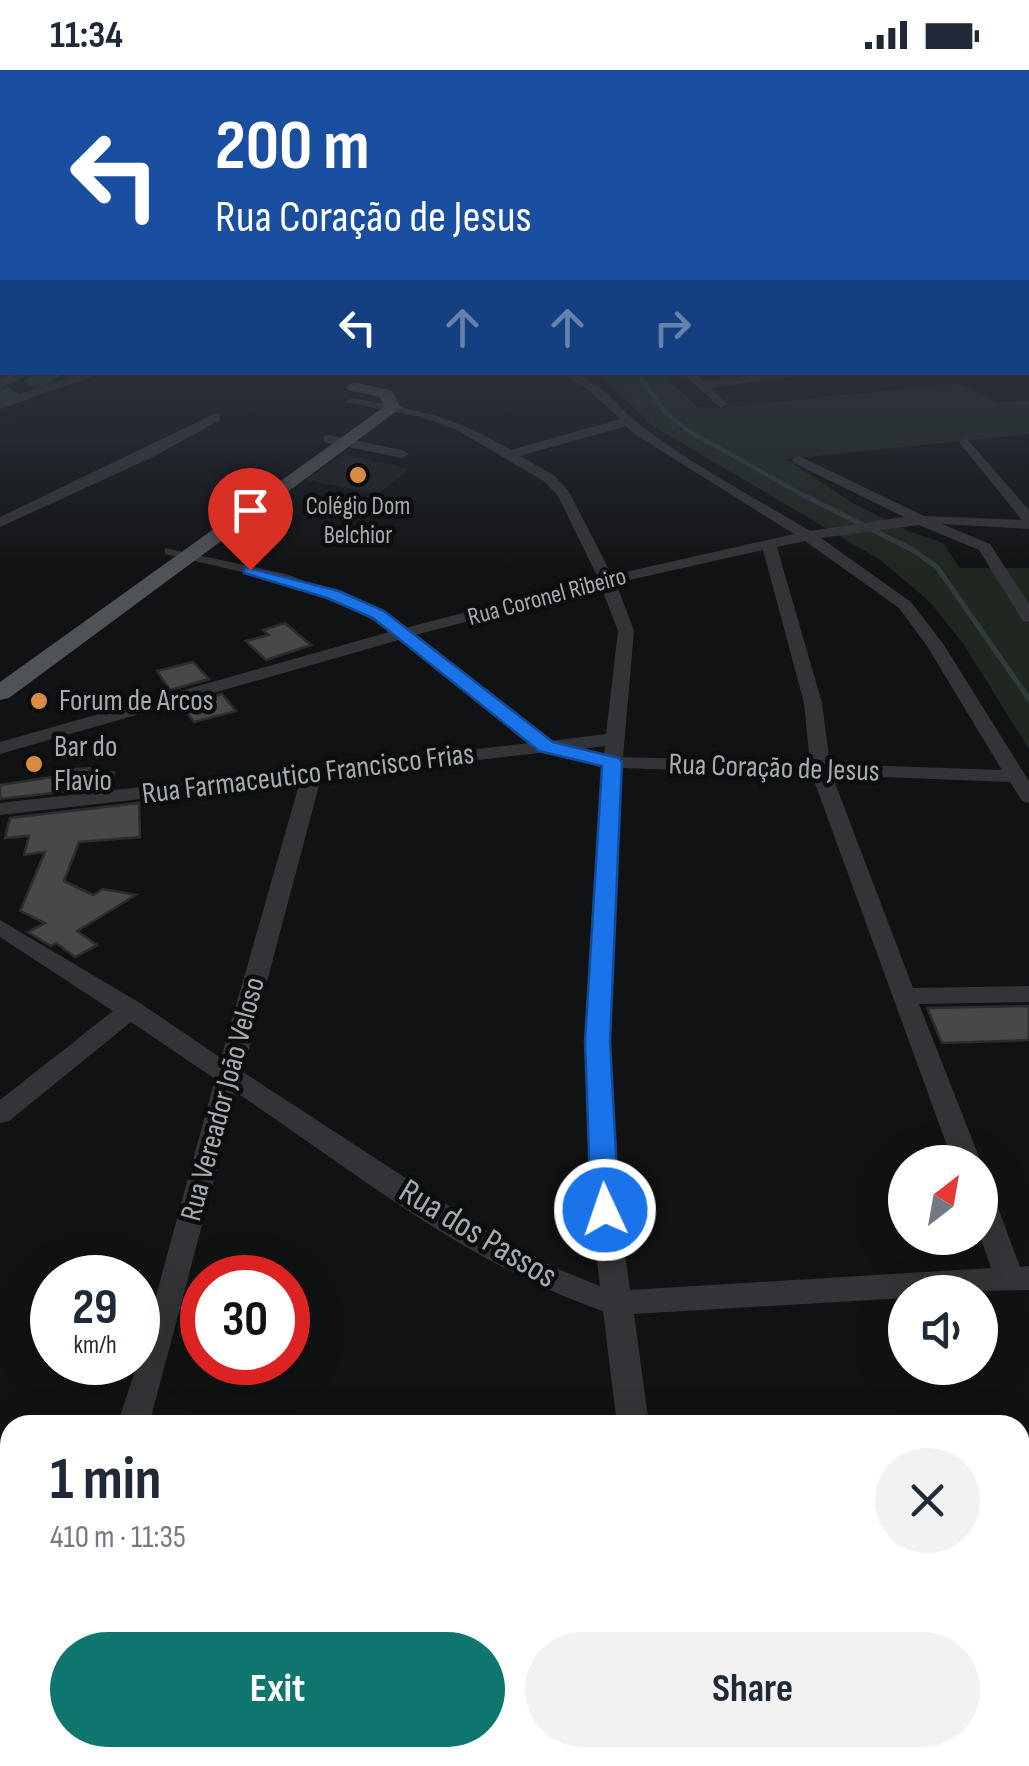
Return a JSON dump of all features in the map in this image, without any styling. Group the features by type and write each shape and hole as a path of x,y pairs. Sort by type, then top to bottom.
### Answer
{"main road":[{"path":"338,440 349,414"},
{"path":"0,692 84,622 338,440 382,414"},
{"path":"0,672 84,622"}],"street":[{"path":"415,414 462,427 550,479 564,496 606,580 626,631 612,762 598,1041 605,1210 632,1415"},
{"path":"622,414 816,535 904,605 935,645 1029,798"},
{"path":"0,522 148,454 216,417"},
{"path":"512,454 628,420"},
{"path":"338,440 402,454"},
{"path":"966,442 1029,522"},
{"path":"800,460 985,547 1029,618"},
{"name":"Rua Coronel Ribeiro","path":"0,748 606,580 896,521 962,518 1029,522"},
{"path":"768,545 813,703 821,771 962,1145"},
{"name":"Rua Coração de Jesus","path":"180,553 333,595 378,614 546,746 612,762 1016,776"},
{"name":"Rua Farmaceutico Francisco Frias","path":"0,809 615,738"},
{"name":"Rua Vereador João Veloso","path":"136,1415 312,774"},
{"name":"Rua dos Passos","path":"0,927 538,1274 576,1292 615,1303 1020,1278"},
{"path":"906,996 1029,994"},
{"path":"0,1114 131,1009"},
{"path":"998,1233 1020,1278"}],"shaded area":[{"path":"641,414 1029,414 1029,434 786,459 851,502 908,531 943,543 959,568 1029,568 1029,749 964,645 929,601 880,560 653,426"},
{"name":"Colégio Dom Belchior","path":"344,454 409,469 379,494 306,480"}],"building":[{"path":"285,623 311,645 266,660 246,641 269,635 263,630"},
{"path":"193,662 209,679 170,690 157,671"},
{"path":"222,694 236,711 194,722 182,706"},
{"path":"90,768 89,774 114,772 112,786 0,799 0,785 59,776 60,770"},
{"path":"139,803 140,837 79,842 64,881 93,895 103,889 136,895 77,931 97,945 75,957 56,943 51,946 28,932 45,923 20,911 45,852 24,855 29,836 5,838 10,818"},
{"path":"1029,1006 1029,1040 942,1043 927,1008"}],"waterway":[{"path":"668,414 687,430 808,498"},
{"path":"803,495 911,549 937,567 1029,699"}],"place":[{"name":"Colégio Dom Belchior","path":"358,475"},
{"name":"Forum de Arcos","path":"39,701"},
{"name":"Bar do Flavio","path":"34,764"}],"route":[{"path":"250,570 333,595 378,614 546,746 612,762 598,1041 605,1210"}]}
